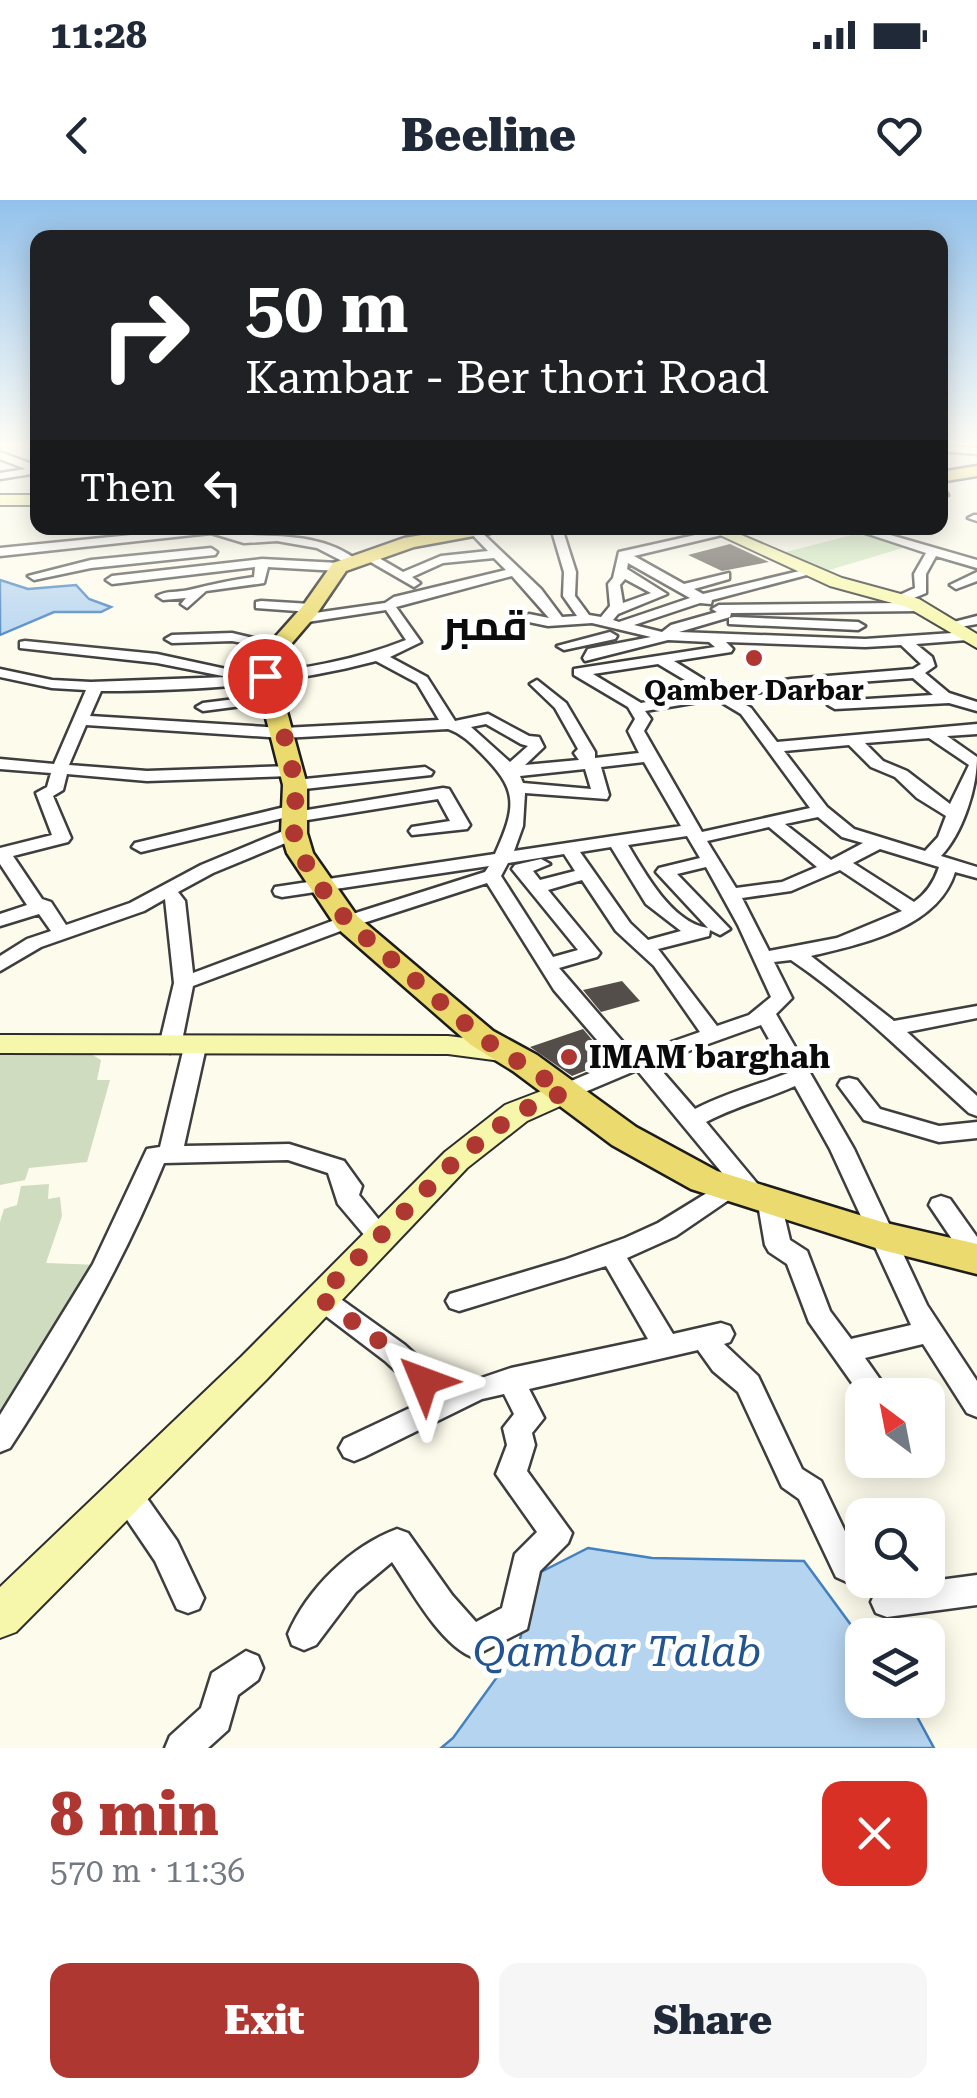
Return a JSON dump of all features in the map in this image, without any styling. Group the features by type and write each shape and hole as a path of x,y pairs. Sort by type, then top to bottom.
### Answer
{"main road":[{"path":"445,535 354,562 263,663 262,684 283,733 300,853 320,886 348,922 500,1051 624,1136 704,1180 882,1236 977,1258"}],"street":[{"path":"117,535 120,540"},
{"path":"7,555 136,535"},
{"path":"139,535 158,574"},
{"path":"229,535 244,539 260,535"},
{"path":"283,535 403,576 430,593"},
{"path":"476,535 516,571 558,621"},
{"path":"558,535 570,572 569,596 586,620"},
{"path":"623,556 699,535"},
{"path":"728,535 812,572 921,607 949,625 974,633"},
{"path":"877,535 977,564"},
{"path":"187,604 207,586 260,580 244,539"},
{"path":"100,542 106,563"},
{"path":"65,546 67,560"},
{"path":"34,576 106,563 211,552"},
{"path":"900,600 922,590 920,574 932,552"},
{"path":"403,576 441,560 494,554"},
{"path":"187,556 196,562 354,562"},
{"path":"614,613 614,584 619,579 623,556"},
{"path":"623,556 702,599 750,638"},
{"path":"112,580 255,563"},
{"path":"529,618 586,620 661,594 618,570"},
{"path":"261,606 306,613 389,606 516,571"},
{"path":"564,646 635,627 702,599 812,572"},
{"path":"684,588 725,576"},
{"path":"956,584 977,576"},
{"path":"850,586 845,593 865,643"},
{"path":"163,596 197,592"},
{"path":"203,707 262,684 371,660 414,642 389,606"},
{"path":"614,613 660,640 662,636 726,615 797,608 921,607"},
{"path":"797,608 802,624"},
{"path":"614,613 635,627"},
{"path":"726,615 858,626"},
{"path":"590,658 593,652 635,627"},
{"path":"662,636 865,643 974,633"},
{"path":"711,636 726,649 579,672 638,707 810,680 916,673 928,666 927,660 906,642"},
{"path":"172,639 232,637 276,646"},
{"path":"25,645 182,660 262,684"},
{"path":"62,932 44,906 35,904 6,870 2,853 62,838 44,793 55,790 60,768 95,685 97,662 105,650"},
{"path":"376,656 415,672 430,684 453,725 468,730 512,779 601,796 592,765 582,753 587,752 561,706 537,684"},
{"path":"663,661 746,711 821,811 848,833 977,872"},
{"path":"0,673 56,684 141,688 262,684"},
{"path":"916,673 951,698 977,707"},
{"path":"810,680 838,705 951,698"},
{"path":"82,720 283,733 453,725 492,716 481,700"},
{"path":"0,1617 254,1368 456,1160 516,1113 635,1062 765,1014 782,998 768,976 764,958 732,894 649,758 636,731 643,719 635,708 638,707"},
{"path":"488,719 527,741 534,740 536,747 512,779 515,820 497,868"},
{"path":"770,748 977,728"},
{"path":"764,958 846,940 929,904 948,874 939,860 958,794 975,771 931,732"},
{"path":"853,740 877,764 901,774 955,814"},
{"path":"512,779 649,758"},
{"path":"0,764 147,776 294,803 443,793 460,825 418,831"},
{"path":"141,847 294,803 426,772"},
{"path":"0,965 34,943 137,907 168,891 207,869 294,803"},
{"path":"184,983 497,868 617,842 775,824 821,811"},
{"path":"175,817 181,837"},
{"path":"775,824 916,912"},
{"path":"617,842 653,900 694,933"},
{"path":"732,894 786,887 877,843"},
{"path":"570,852 642,947 660,962 713,1035"},
{"path":"547,966 590,953 522,869 570,852"},
{"path":"282,892 488,860 497,868 547,966 635,1062 694,1119 751,1194 778,1245 798,1258 818,1315 864,1378"},
{"path":"712,860 665,872 720,929"},
{"path":"536,887 584,874"},
{"path":"168,891 176,901 184,983 183,1047 170,1155"},
{"path":"0,919 44,906"},
{"path":"642,947 694,933 748,925"},
{"path":"796,954 892,1028 975,1104"},
{"path":"892,1028 977,1012"},
{"path":"765,1014 842,1148 928,1332 977,1405"},
{"path":"0,1044 448,1045 500,1051"},
{"path":"694,1119 722,1104 738,1102 800,1076"},
{"path":"849,1085 872,1116 939,1134 977,1130"},
{"path":"0,1439 108,1268 155,1155 289,1152 336,1167 346,1181 347,1198 380,1236"},
{"path":"459,1301 612,1256 751,1194"},
{"path":"941,1205 977,1258"},
{"path":"612,1256 665,1345"},
{"path":"319,1297 396,1353 447,1401"},
{"path":"845,1352 928,1332"},
{"path":"354,1448 447,1401 510,1380 712,1335 723,1363 748,1384 792,1478 810,1490 845,1562"},
{"path":"304,1634 316,1613 357,1572 383,1548 397,1542 441,1606 472,1640 516,1618 526,1564 556,1532 512,1474 521,1444 517,1428 530,1418 510,1380"},
{"path":"126,1493 166,1551 188,1598"},
{"path":"887,1602 977,1590"},
{"path":"182,1748 216,1718 224,1685 246,1668"}],"green space":[{"path":"852,535 867,535 906,547 826,571 782,553"},
{"path":"0,1054 91,1054 101,1060 97,1080 110,1080 87,1162 29,1168 25,1180 0,1185"},
{"path":"49,1184 48,1199 60,1197 62,1216 46,1263 100,1265 0,1419 0,1222 4,1209 17,1205 21,1186"}],"water":[{"path":"0,580 28,589 76,585 89,599 111,607 101,612 54,612 0,635"},
{"name":"Qambar Talab","path":"588,1548 652,1558 804,1561 846,1618 845,1718 918,1718 934,1748 441,1748 453,1738 518,1648 535,1575"}],"building":[{"path":"730,544 769,562 722,571 688,555"},
{"path":"622,981 640,1001 601,1012 583,990"},
{"name":"IMAM barghah","path":"583,1029 610,1061 572,1076 530,1047"}],"place":[{"name":"Qamber Darbar","path":"754,658"},
{"name":"IMAM barghah","path":"569,1057"}],"district":[{"name":"قمبر","path":"485,625"}],"route":[{"path":"265,676 277,705 296,785 294,833 300,853 320,886 348,922 414,981 482,1038 565,1092 516,1113 456,1160 319,1297 396,1353 424,1381"}]}
